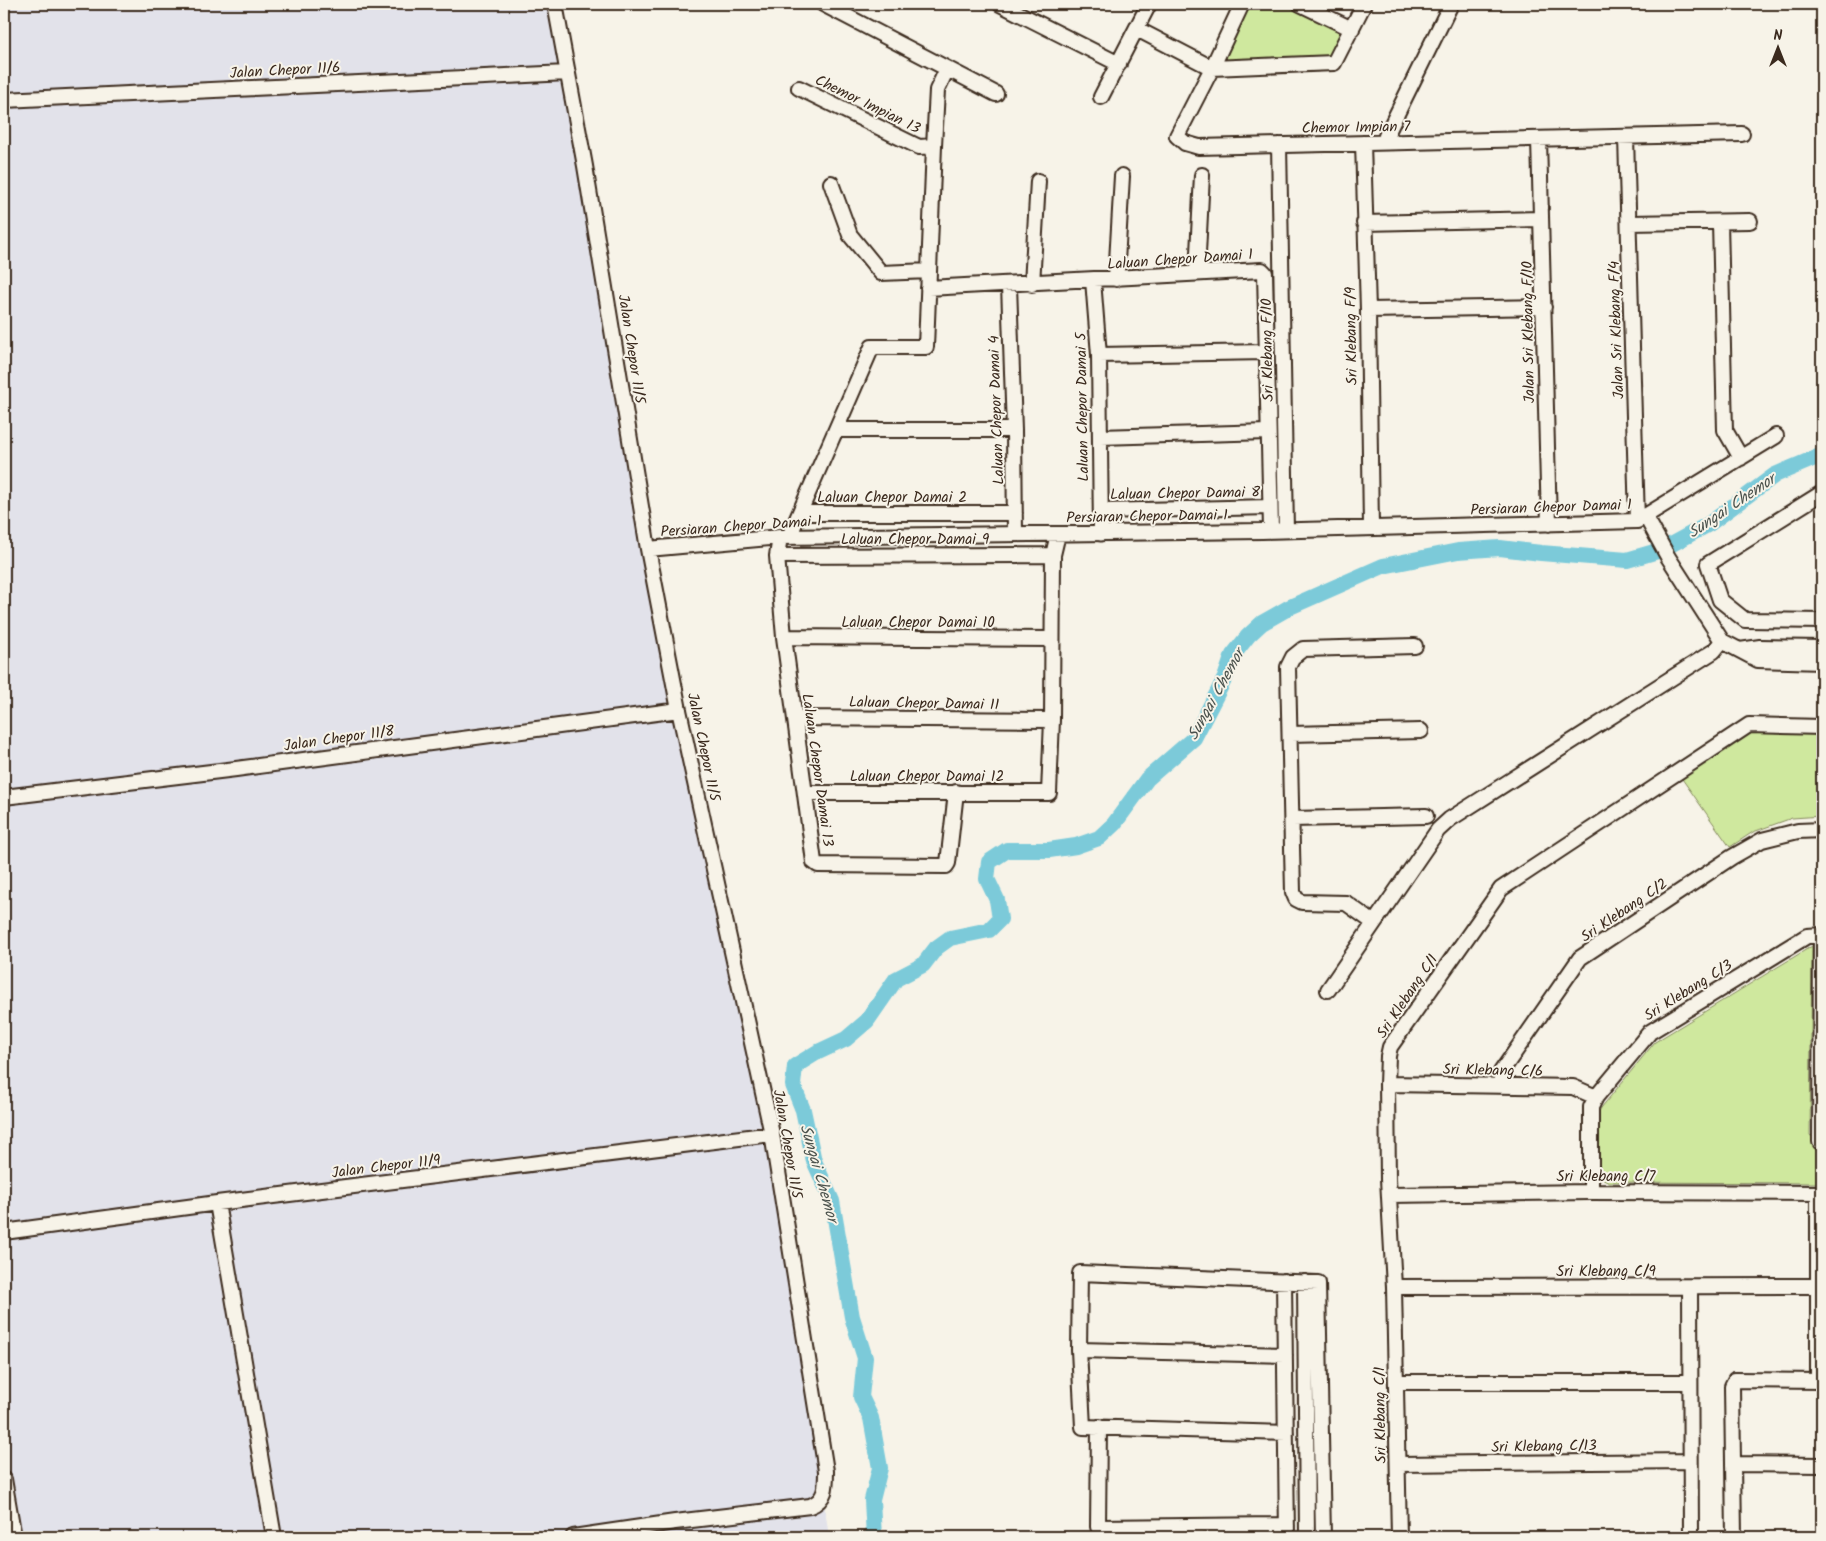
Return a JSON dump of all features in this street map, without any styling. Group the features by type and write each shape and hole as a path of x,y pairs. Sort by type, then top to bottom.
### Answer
{"street":[{"name":"Jalan Chepor 11/5","path":"555,4 586,166 648,549 679,710 772,1134 826,1471 826,1487 823,1495 818,1503 810,1506 675,1522 573,1537"},
{"path":"822,4 996,94"},
{"path":"1000,4 1119,64"},
{"path":"1101,97 1149,4"},
{"path":"1212,68 1242,4"},
{"path":"1300,4 1352,29"},
{"path":"1137,29 1212,68 1334,63 1364,4"},
{"path":"1386,136 1451,4"},
{"name":"Chemor Impian 13","path":"799,88 919,147 934,146 937,90 947,68"},
{"name":"Chemor Impian 7","path":"1212,68 1177,136 1185,143 1199,147 1742,134"},
{"name":"Jalan Chepor 11/6","path":"4,100 567,73"},
{"name":"Jalan Sri Klebang F/4","path":"1626,137 1642,519"},
{"name":"Jalan Sri Klebang F/10","path":"1539,139 1549,524"},
{"name":"Sri Klebang F/9","path":"1363,143 1368,310 1371,528"},
{"name":"Sri Klebang F/10","path":"1279,145 1286,530"},
{"path":"784,537 800,513 872,347 926,347 934,146"},
{"path":"1197,273 1202,175"},
{"path":"1116,279 1122,176"},
{"path":"1032,284 1038,181"},
{"path":"831,183 850,235 881,273 929,271"},
{"path":"1364,223 1541,219"},
{"path":"1629,224 1750,221"},
{"path":"1720,222 1725,430 1741,458"},
{"name":"Laluan Chepor Damai 1","path":"928,288 1032,284 1259,269 1265,273 1271,530"},
{"name":"Laluan Chepor Damai 5","path":"1093,280 1099,355 1101,534"},
{"name":"Laluan Chepor Damai 4","path":"1009,285 1014,430 1015,534"},
{"path":"1368,310 1544,307"},
{"path":"1099,355 1266,352"},
{"path":"836,430 1014,430"},
{"path":"1100,437 1268,432"},
{"name":"Persiaran Chepor Damai 1","path":"648,549 784,537 1101,534 1549,524 1642,519 1776,436"},
{"path":"1821,499 1708,564 1720,600 1744,620 1822,621"},
{"name":"Laluan Chepor Damai 8","path":"1101,511 1270,507"},
{"name":"Laluan Chepor Damai 2","path":"800,513 1015,513"},
{"name":"Persiaran Chepor Damai 1","path":"1642,519 1654,534 1722,641"},
{"path":"1052,720 1053,555 1058,534"},
{"name":"Laluan Chepor Damai 13","path":"784,537 777,556 784,637 814,862 818,865 946,866 948,863 956,792"},
{"name":"Laluan Chepor Damai 9","path":"777,556 1053,555"},
{"name":"Laluan Chepor Damai 10","path":"784,637 1052,639"},
{"path":"1328,990 1438,830 1450,819 1714,651 1722,641 1758,660 1822,662"},
{"path":"1374,923 1346,904 1302,902 1296,899 1293,892 1288,666 1293,657 1303,649 1415,646"},
{"path":"1740,650 1760,646 1822,648"},
{"name":"Jalan Chepor 11/8","path":"4,797 226,770 679,710"},
{"name":"Laluan Chepor Damai 11","path":"795,718 1052,720"},
{"name":"Laluan Chepor Damai 12","path":"805,793 1049,793 1052,720"},
{"name":"Sri Klebang C/1","path":"1399,1537 1394,1287 1387,1084 1390,1047 1501,889 1748,725 1822,727"},
{"path":"1290,734 1421,731"},
{"path":"1292,819 1426,816"},
{"name":"Sri Klebang C/2","path":"1501,1086 1501,1072 1580,958 1732,857 1762,840 1798,831 1822,830"},
{"path":"1821,1142 1822,935"},
{"name":"Sri Klebang C/3","path":"1591,1192 1591,1107 1596,1097 1650,1032 1807,936 1822,935"},
{"name":"Sri Klebang C/6","path":"1387,1084 1573,1087 1596,1097"},
{"name":"Jalan Chepor 11/9","path":"4,1232 217,1203 772,1134"},
{"name":"Sri Klebang C/7","path":"1390,1195 1591,1192 1820,1193"},
{"path":"1734,1537 1732,1386 1735,1380 1820,1381 1820,1193"},
{"path":"217,1203 274,1537"},
{"path":"1286,1433 1083,1427 1079,1350 1080,1273 1312,1282"},
{"path":"1099,1427 1098,1527 1287,1531 1284,1282"},
{"path":"1307,1537 1312,1282"},
{"path":"1312,1282 1323,1537"},
{"name":"Sri Klebang C/9","path":"1394,1287 1820,1286"},
{"path":"1690,1287 1691,1537"},
{"path":"1079,1350 1285,1355"},
{"path":"1396,1382 1690,1382"},
{"name":"Sri Klebang C/13","path":"1398,1464 1690,1461"},
{"path":"1733,1464 1822,1465"},
{"path":"4,1479 14,1537"}],"shaded area":[{"path":"4,4 557,4 648,549 772,1134 829,1537 4,1537"}],"green space":[{"path":"1242,4 1300,4 1352,29 1334,63 1212,68"},
{"path":"1753,731 1822,733 1822,816 1792,818 1753,832 1730,847 1680,776"},
{"path":"1812,946 1810,1135 1822,1149 1822,1183 1609,1182 1598,1176 1596,1117 1601,1108 1655,1042"}],"waterway":[{"name":"Sungai Chemor","path":"874,1537 872,1500 880,1468 871,1418 861,1397 865,1358 852,1317 832,1201 814,1161 803,1110 793,1085 795,1066 816,1053 846,1039 867,1021 896,979 923,965 936,948 950,938 989,930 1000,919 997,900 987,879 989,862 1007,850 1049,850 1076,846 1099,838 1114,824 1147,779 1194,738 1225,678 1233,655 1248,636 1262,623 1290,607 1383,566 1458,551 1500,548 1627,560 1661,550 1709,524 1775,475 1822,455"}]}
